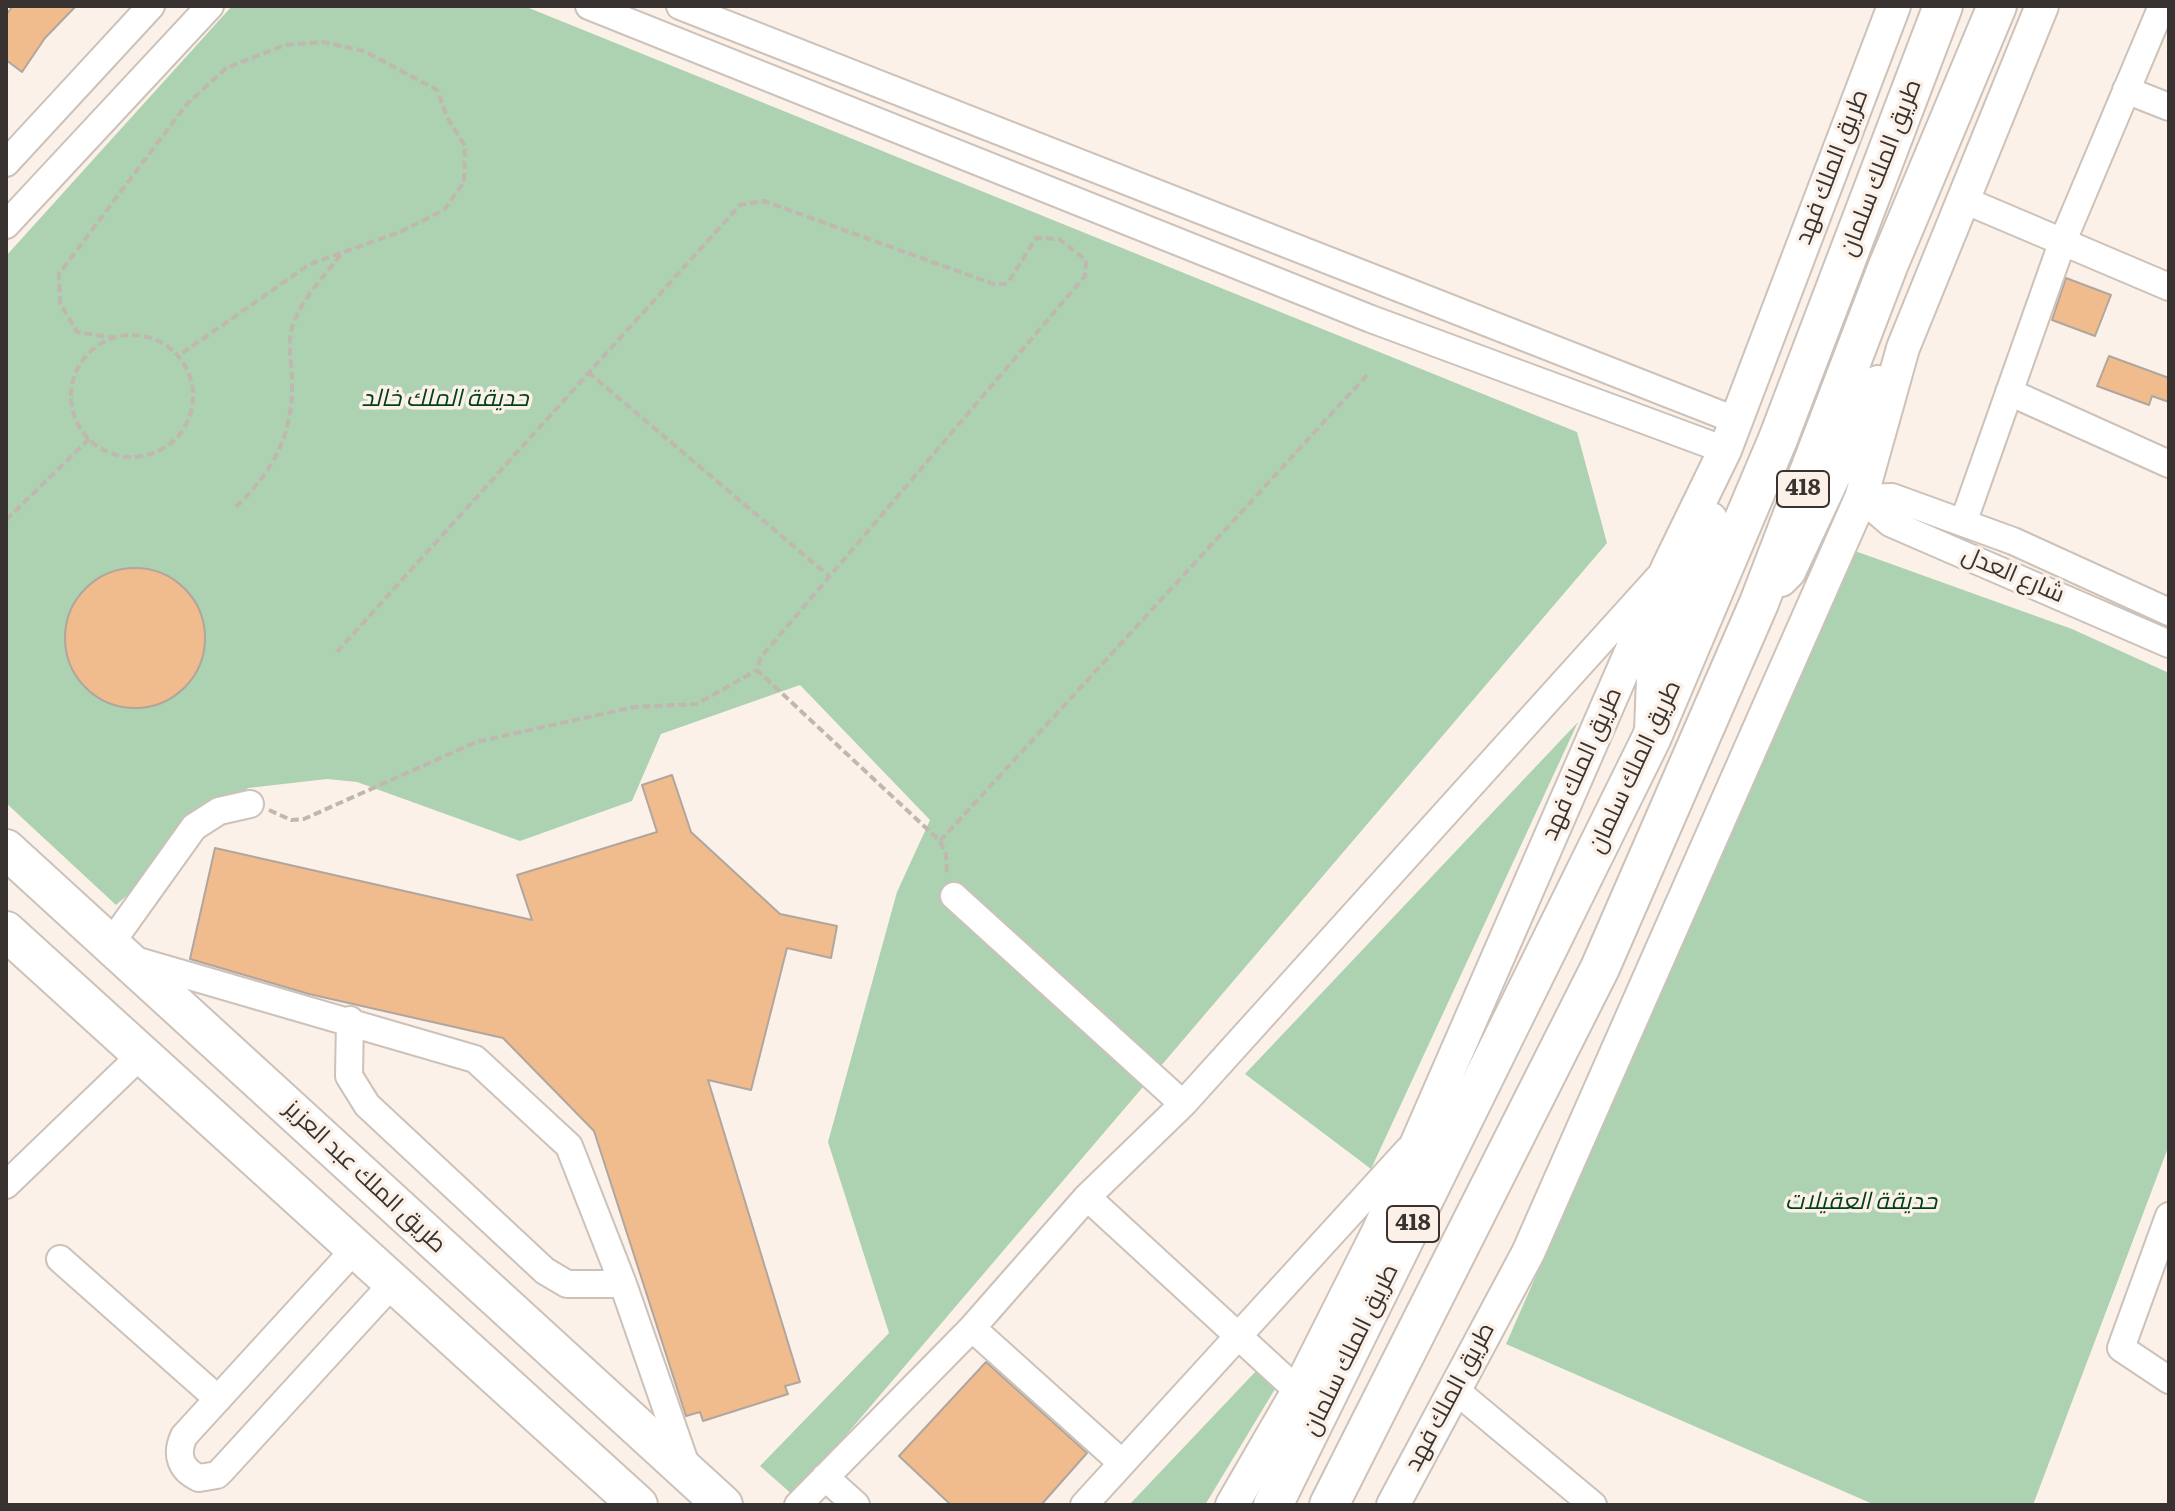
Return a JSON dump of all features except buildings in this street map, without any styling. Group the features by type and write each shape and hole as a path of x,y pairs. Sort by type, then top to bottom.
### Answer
{"highway":[{"name":"طريق الملك سلمان","path":"1273,1505 1651,739 1778,439 1943,6"},
{"name":"طريق الملك سلمان","path":"1329,1505 1600,968 1759,603 1888,266 1997,6"},
{"name":"طريق الملك عبد العزيز","path":"6,849 723,1505"},
{"path":"6,931 393,1283 618,1499"}],"main road":[{"name":"طريق الملك فهد","path":"1232,1505 1298,1391 1379,1230 1668,567 1730,435 1894,6"},
{"path":"2014,81 2013,44 2025,6"},
{"name":"طريق الملك فهد","path":"1393,1505 1528,1253 1861,498 1903,348 2042,6"},
{"path":"1759,603 1789,572 1877,383 1903,348"},
{"path":"1651,739 1653,679 1718,497 1730,435"}],"street":[{"path":"6,163 151,6"},
{"path":"6,225 210,6"},
{"path":"589,6 1371,319 1730,435"},
{"path":"680,6 1730,435"},
{"path":"1963,523 2062,243 2162,6"},
{"path":"2126,90 2169,107"},
{"path":"1964,200 2169,287"},
{"path":"2009,392 2169,464"},
{"path":"1861,498 1892,497 2013,541 2169,612"},
{"name":"شارع العدل","path":"1861,498 1890,523 2169,644"},
{"path":"798,1505 972,1328 1087,1197 1183,1104 1668,567"},
{"path":"250,804 219,811 194,827 119,950 475,1059 569,1146 623,1284 688,1471"},
{"path":"954,896 1183,1104"},
{"path":"350,1020 349,1076 367,1105 545,1271 567,1284 623,1284"},
{"path":"6,1185 141,1055"},
{"path":"1084,1505 1239,1339 1420,1136"},
{"path":"1087,1197 1298,1391"},
{"path":"2169,1216 2121,1348 2169,1380"},
{"path":"355,1249 180,1444 185,1469 199,1478 217,1475 393,1283"},
{"path":"60,1259 218,1399"},
{"path":"972,1328 1122,1463"},
{"path":"1454,1389 1593,1505"},
{"path":"825,1477 856,1505"}],"path":[{"path":"116,338 89,353 73,380 74,417 89,439 103,451 134,458 161,451 174,442 190,419 194,399 190,376 178,356 155,339 138,335 116,338 77,332 60,303 59,274 82,238 186,105 226,68 285,45 323,42 364,51 437,90 447,117 465,146 464,182 444,210 433,218 343,251 289,278 178,356"},
{"path":"250,804 291,820 304,819 476,742 634,707 697,704 757,670 761,657 1079,283 1087,269 1081,253 1059,239 1036,238 1008,283 996,285 799,212 764,201 749,202 730,213 337,652"},
{"path":"236,507 263,480 282,449 291,416 291,332 310,294 343,251"},
{"path":"588,372 830,577"},
{"path":"940,841 1367,375"},
{"path":"6,520 89,439"},
{"path":"757,670 940,841 954,896"}],"green space":[{"name":"حديقة الملك خالد","path":"232,6 524,6 1577,432 1607,543 794,1496 760,1466 889,1333 828,1142 897,892 930,820 800,685 661,734 632,801 520,841 357,782 327,779 248,788 116,905 6,803 6,256"},
{"name":"حديقة العقيلات","path":"1855,551 2072,629 2169,673 2169,1145 2033,1505 1875,1505 1506,1344"},
{"path":"1578,722 1371,1169 1245,1074"},
{"path":"1257,1370 1268,1377 1275,1389 1205,1505 1129,1505"}]}
